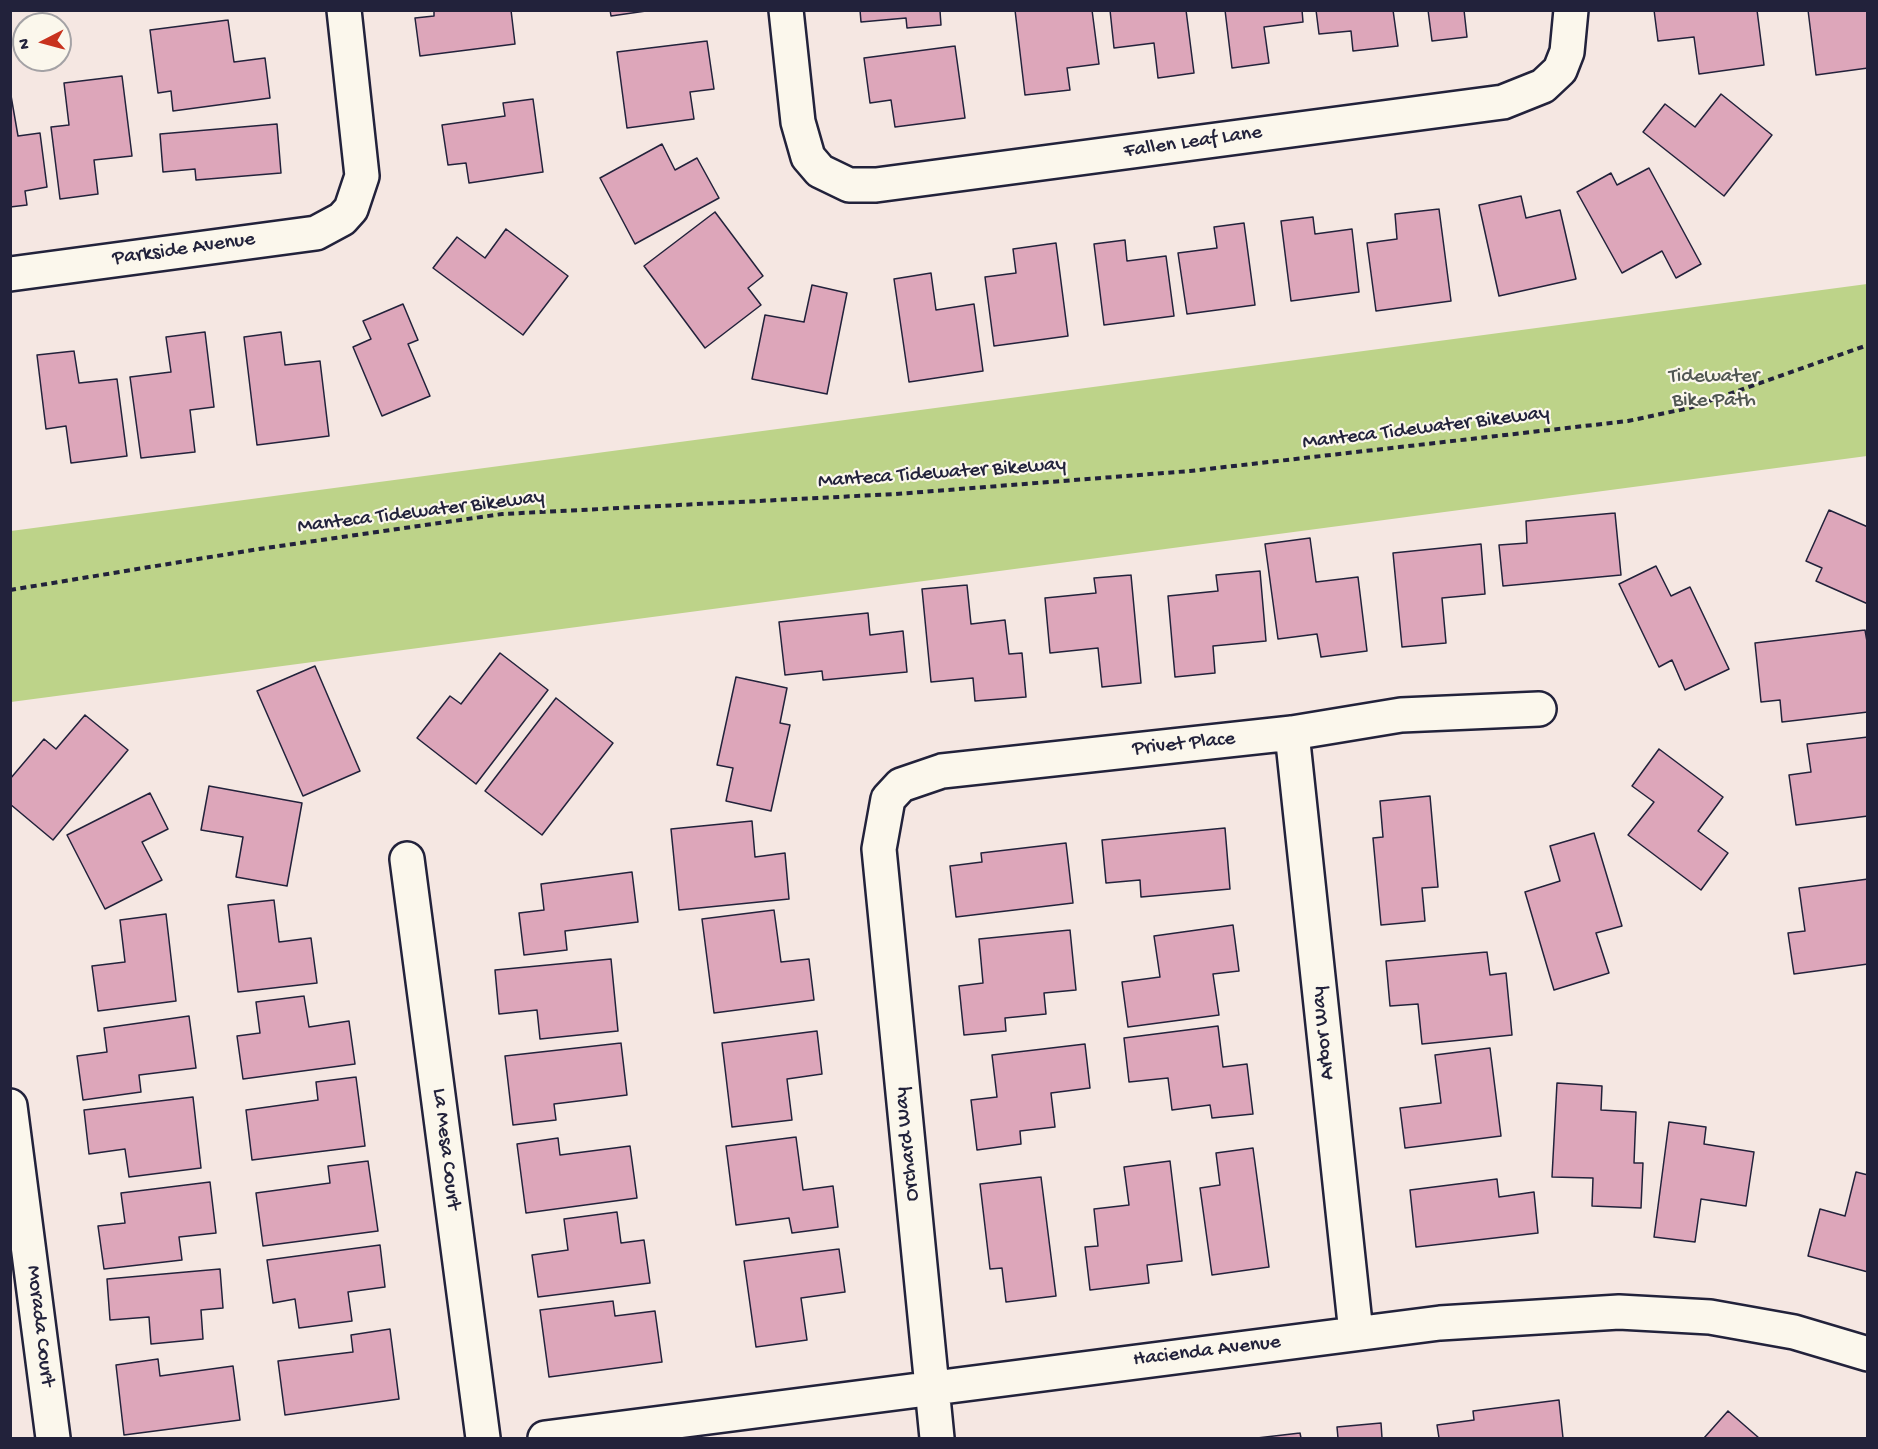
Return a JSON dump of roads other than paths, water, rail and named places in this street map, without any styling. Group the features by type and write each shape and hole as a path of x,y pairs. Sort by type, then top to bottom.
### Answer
{"street":[{"name":"Parkside Avenue","path":"10,274 316,233 342,219 351,209 362,176 344,10"},
{"name":"Fallen Leaf Lane","path":"786,10 798,122 808,157 819,171 849,185 876,185 1503,102 1544,86 1560,70 1567,52 1571,10"},
{"name":"Privet Place","path":"879,849 888,799 902,785 942,771 1292,733 1401,715 1539,709"},
{"name":"Arbor Way","path":"1292,733 1356,1333"},
{"name":"Orchard Way","path":"879,849 937,1438"},
{"name":"La Mesa Court","path":"407,860 483,1438"},
{"name":"Morada Court","path":"10,1106 53,1438"},
{"name":"Hacienda Avenue","path":"545,1438 1440,1323 1619,1312 1710,1317 1794,1332 1868,1354"}],"park label":[{"name":"Tidewater Bike Path","path":"1714,390"}]}
